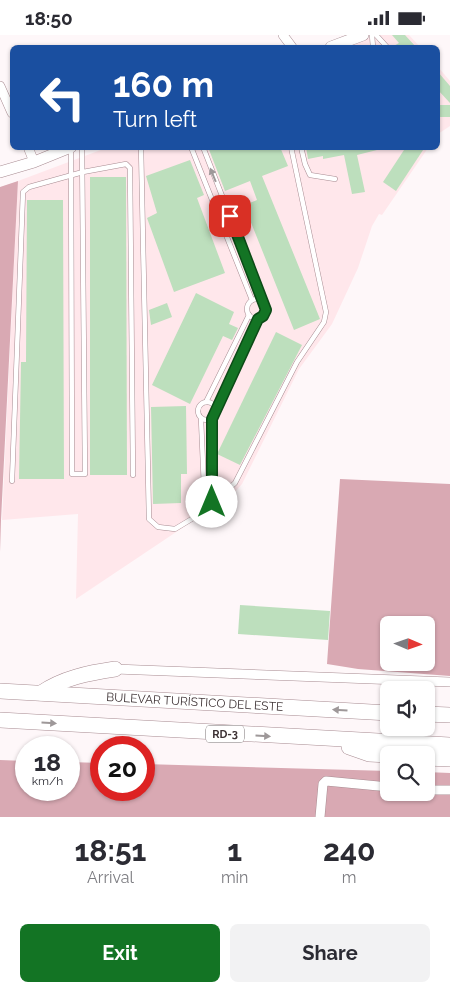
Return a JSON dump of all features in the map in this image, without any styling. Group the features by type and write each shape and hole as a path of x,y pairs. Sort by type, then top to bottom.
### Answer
{"highway":[{"path":"41,693 55,683 86,674 115,669"},
{"name":"BULEVAR TURÍSTICO DEL ESTE","path":"0,691 380,712"},
{"path":"435,714 450,715"},
{"name":"RD-3","path":"0,720 328,740 450,745"},
{"path":"328,740 369,754 380,755"},
{"path":"435,758 450,759"}],"street":[{"path":"336,45 362,35"},
{"path":"0,86 10,108"},
{"path":"29,150 34,162"},
{"path":"0,172 34,162 64,150"},
{"path":"115,669 450,682"},
{"path":"320,817 323,784 326,781 380,786"},
{"path":"435,790 450,790"}],"lane":[{"path":"374,35 385,45"},
{"path":"71,150 72,474 85,474 82,150"},
{"path":"141,150 149,519 158,527 175,529 205,509 238,480 297,362 324,321 326,312 292,150"},
{"path":"191,150 252,300"},
{"path":"204,150 266,310 263,316 258,319 212,419 212,502"},
{"path":"302,150 305,165 310,175 335,179"},
{"path":"12,481 23,192 28,187 71,175 126,165 130,168 133,475"},
{"path":"205,509 201,419 198,414 198,408 206,402 249,315 247,307 252,300 264,301"},
{"path":"249,315 258,319"},
{"path":"206,402 212,403 216,409"},
{"path":"201,419 212,419"}],"shaded area":[{"path":"376,35 409,35 418,45 352,45"},
{"path":"440,69 450,81 450,126 440,133"},
{"path":"101,150 427,150 382,215 379,214 372,226 358,268 332,324 299,369 242,484 233,494 76,599 78,514 2,520 18,181"},
{"path":"18,181 1,520 0,552 0,187"},
{"path":"340,479 450,484 450,676 384,671 435,671 435,616 380,616 380,671 327,664"},
{"path":"0,760 15,761 15,801 80,801 80,762 90,763 90,801 155,801 155,764 380,771 380,801 435,801 435,772 450,773 450,817 0,817"}],"building":[{"path":"392,35 405,35 414,45 396,45 399,43"},
{"path":"440,74 450,86 450,103 440,92"},
{"path":"440,105 450,105 450,117 440,117"},
{"path":"209,150 281,150 288,166 262,176 320,319 294,330 244,205 257,200 250,181 225,191"},
{"path":"306,150 377,150 357,155 365,192 352,194 344,155 323,159 323,156 308,159"},
{"path":"404,150 423,150 396,191 383,182"},
{"path":"190,160 204,195 197,198 225,273 174,292 147,218 157,213 146,176"},
{"path":"90,177 126,177 127,475 90,475"},
{"path":"27,200 63,200 64,479 19,479 21,362 26,362"},
{"path":"196,293 234,312 229,324 238,328 232,340 223,336 190,404 152,385"},
{"path":"167,303 172,317 151,325 149,310"},
{"path":"276,332 302,345 240,465 217,454"},
{"path":"186,406 187,474 181,474 181,503 153,504 151,407"},
{"path":"240,605 330,611 328,640 238,634"}],"route":[{"path":"212,502 212,419 258,319 263,316 266,310 230,216"}]}
